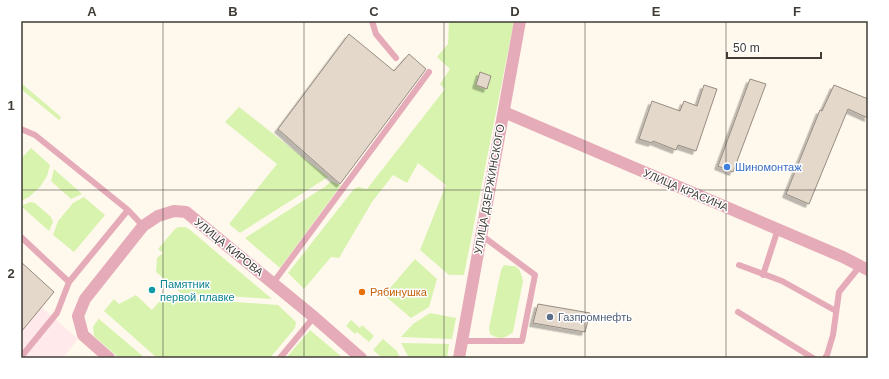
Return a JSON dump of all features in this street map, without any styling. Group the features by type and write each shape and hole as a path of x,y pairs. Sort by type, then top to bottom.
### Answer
{"street":[{"name":"УЛИЦА ДЗЕРЖИНСКОГО","path":"458,358 520,21"},
{"name":"УЛИЦА КРАСИНА","path":"504,112 864,268"},
{"name":"УЛИЦА КИРОВА","path":"109,358 83,335 78,316 85,299 143,226 158,216 174,211 186,212 273,282 361,358"}],"lane":[{"path":"372,21 376,34 396,58"},
{"path":"273,282 430,72"},
{"path":"21,129 35,135 128,210 143,226"},
{"path":"21,357 57,313 69,282 128,210"},
{"path":"763,274 778,230"},
{"path":"462,342 522,341 536,275 481,235"},
{"path":"21,237 69,282"},
{"path":"739,265 782,281 836,311"},
{"path":"825,358 834,334 839,292 864,268"},
{"path":"738,312 813,358"},
{"path":"280,358 314,317"}],"shaded area":[{"path":"21,289 78,339 63,358 21,358"}],"green space":[{"path":"449,21 514,21 464,275 449,275 420,250 446,185 418,163 407,183 393,175 372,202 339,258 331,257 304,289 288,273 354,189 358,187 367,189 445,89 440,84 450,69 437,57 448,44"},
{"path":"21,83 61,117 59,120 21,89"},
{"path":"239,107 328,177 240,233 229,224 277,164 225,122"},
{"path":"31,148 50,165 47,176 40,187 29,197 21,201 21,159"},
{"path":"54,169 82,194 71,199 51,181"},
{"path":"331,181 341,185 280,268 245,238 326,186"},
{"path":"84,197 105,215 74,252 53,235 58,221 73,203"},
{"path":"30,202 35,203 51,217 53,222 49,231 21,206"},
{"path":"178,227 185,227 189,229 272,299 181,293 156,272 157,258 163,253 158,249"},
{"path":"415,259 437,279 429,307 411,318 384,295"},
{"path":"504,265 517,267 523,281 513,332 507,336 499,338 490,334 489,328 501,270"},
{"path":"166,294 176,303 181,298 278,305 296,322 295,328 270,358 157,358 104,311 114,299 119,304 136,295 152,310"},
{"path":"430,313 456,318 452,339 401,337 413,324"},
{"path":"99,318 145,358 119,358 94,336 93,327"},
{"path":"351,320 360,328 362,325 374,336 369,342 357,332 355,334 346,326"},
{"path":"310,330 343,358 286,358"},
{"path":"383,339 397,351 400,358 382,358 373,350"},
{"path":"401,343 449,344 447,358 409,358"}],"building":[{"path":"349,34 394,71 409,54 426,69 340,184 278,129"},
{"path":"480,72 491,76 487,89 476,85"},
{"path":"750,79 766,84 733,172 718,166"},
{"path":"704,85 717,89 696,151 678,145 676,150 653,141 652,143 639,139 652,101 680,111 684,101 697,106"},
{"path":"834,85 868,99 868,118 848,109 809,204 786,194 820,110 822,111"},
{"path":"21,262 54,292 21,332"},
{"path":"538,304 590,313 585,332 533,323"}],"place":[{"name":"Шиномонтаж","path":"727,167"},
{"name":"Памятник первой плавке","path":"152,290"},
{"name":"Рябинушка","path":"362,292"},
{"name":"Газпромнефть","path":"550,317"}]}
